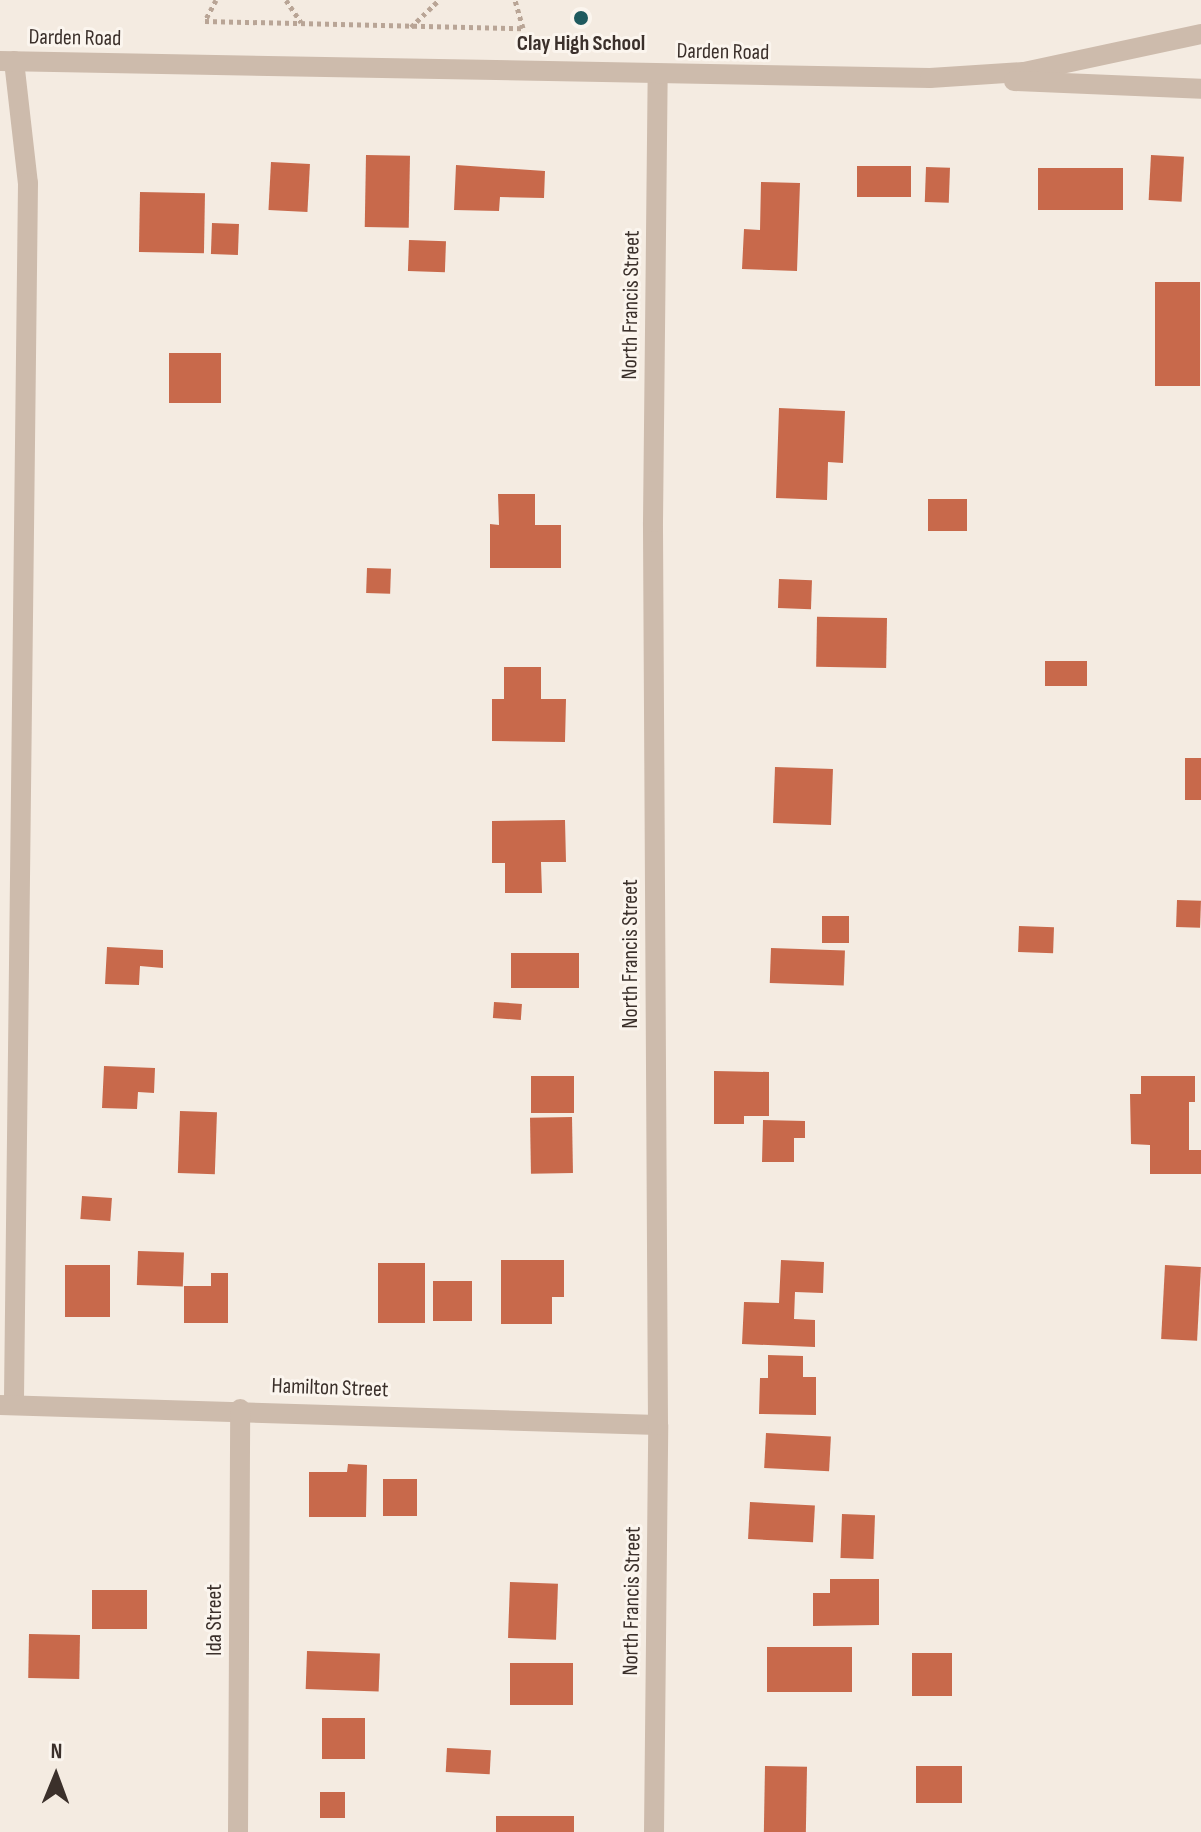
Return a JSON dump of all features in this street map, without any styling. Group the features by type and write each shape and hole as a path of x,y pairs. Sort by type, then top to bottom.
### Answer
{"street":[{"name":"Darden Road","path":"7,61 930,78 1024,72 1201,34"},
{"path":"7,61 28,183 7,1405"},
{"name":"North Francis Street","path":"654,1832 658,1425 653,522 658,75"},
{"path":"930,78 1201,89"},
{"name":"Hamilton Street","path":"7,1405 240,1409 658,1425"},
{"name":"Ida Street","path":"238,1832 240,1409"}],"path":[{"path":"216,0 205,21 523,28 515,0"},
{"path":"286,0 302,23"},
{"path":"411,27 439,0"}],"building":[{"path":"366,155 410,156 409,228 365,227"},
{"path":"1151,155 1184,157 1182,202 1149,200"},
{"path":"271,162 310,164 307,212 268,210"},
{"path":"456,165 545,171 544,198 500,197 499,211 454,210"},
{"path":"857,166 911,166 911,197 857,197"},
{"path":"926,167 950,168 949,203 925,202"},
{"path":"1038,168 1123,168 1123,210 1038,210"},
{"path":"761,182 800,183 797,271 742,269 744,229 760,230"},
{"path":"140,192 205,193 204,253 139,252"},
{"path":"212,223 239,224 238,255 211,254"},
{"path":"409,240 446,241 445,272 408,271"},
{"path":"1155,282 1200,282 1200,386 1155,386"},
{"path":"169,353 221,353 221,403 169,403"},
{"path":"779,408 845,411 843,463 828,462 827,500 776,498"},
{"path":"498,494 535,494 535,525 561,525 561,568 490,568 490,524 499,525"},
{"path":"928,499 967,499 967,531 928,531"},
{"path":"367,568 391,569 390,594 366,593"},
{"path":"779,579 812,580 811,609 778,608"},
{"path":"817,617 887,618 886,668 816,667"},
{"path":"1045,661 1087,661 1087,686 1045,686"},
{"path":"504,667 541,667 541,699 566,699 565,742 492,741 492,699 504,699"},
{"path":"1185,758 1201,758 1201,800 1185,800"},
{"path":"775,767 833,769 831,825 773,823"},
{"path":"565,820 566,862 541,862 542,893 505,893 505,863 492,863 492,821"},
{"path":"1177,900 1201,901 1200,928 1176,927"},
{"path":"822,916 849,916 849,943 822,943"},
{"path":"1019,926 1054,927 1053,953 1018,952"},
{"path":"107,947 163,950 163,968 140,966 139,985 105,984"},
{"path":"771,948 845,951 844,986 770,983"},
{"path":"511,953 579,953 579,988 511,988"},
{"path":"494,1002 522,1004 521,1020 493,1018"},
{"path":"104,1066 155,1068 154,1093 138,1092 137,1109 102,1108"},
{"path":"714,1071 769,1072 769,1116 744,1116 744,1124 714,1124"},
{"path":"531,1076 574,1076 574,1113 531,1113"},
{"path":"1141,1076 1195,1076 1195,1102 1189,1102 1189,1150 1201,1150 1201,1174 1150,1174 1150,1145 1131,1144 1130,1094 1141,1094"},
{"path":"180,1111 217,1112 215,1174 178,1173"},
{"path":"572,1117 573,1173 531,1174 530,1118"},
{"path":"763,1120 805,1121 805,1138 794,1138 794,1162 762,1162"},
{"path":"82,1196 112,1198 110,1221 80,1219"},
{"path":"138,1251 184,1253 183,1287 137,1285"},
{"path":"501,1260 564,1260 564,1297 552,1297 552,1324 501,1324"},
{"path":"781,1260 824,1262 823,1293 795,1292 794,1319 815,1320 815,1347 742,1344 744,1302 779,1303"},
{"path":"378,1263 425,1263 425,1323 378,1323"},
{"path":"65,1265 110,1265 110,1317 65,1317"},
{"path":"1165,1265 1201,1267 1197,1341 1161,1339"},
{"path":"211,1273 228,1273 228,1323 184,1323 184,1286 211,1286"},
{"path":"433,1281 472,1281 472,1321 433,1321"},
{"path":"768,1355 803,1356 803,1377 816,1377 816,1415 759,1414 760,1378 768,1378"},
{"path":"766,1433 831,1436 829,1471 764,1468"},
{"path":"348,1464 367,1465 366,1517 309,1517 309,1472 347,1472"},
{"path":"383,1479 417,1479 417,1516 383,1516"},
{"path":"750,1502 815,1505 813,1542 748,1539"},
{"path":"842,1514 875,1515 873,1559 840,1558"},
{"path":"830,1579 879,1579 879,1625 813,1626 813,1593 830,1593"},
{"path":"510,1582 558,1584 556,1640 508,1638"},
{"path":"92,1590 147,1590 147,1629 92,1629"},
{"path":"29,1634 80,1635 79,1679 28,1678"},
{"path":"767,1647 852,1647 852,1692 767,1692"},
{"path":"307,1651 380,1654 379,1692 306,1689"},
{"path":"912,1653 952,1653 952,1696 912,1696"},
{"path":"510,1663 573,1663 573,1705 510,1705"},
{"path":"322,1718 365,1718 365,1759 322,1759"},
{"path":"447,1748 491,1750 490,1774 446,1772"},
{"path":"765,1766 807,1767 806,1832 764,1832"},
{"path":"916,1766 962,1766 962,1803 916,1803"},
{"path":"320,1792 345,1792 345,1818 320,1818"},
{"path":"496,1816 574,1816 574,1832 496,1832"}],"place":[{"name":"Clay High School","path":"581,18"}]}
